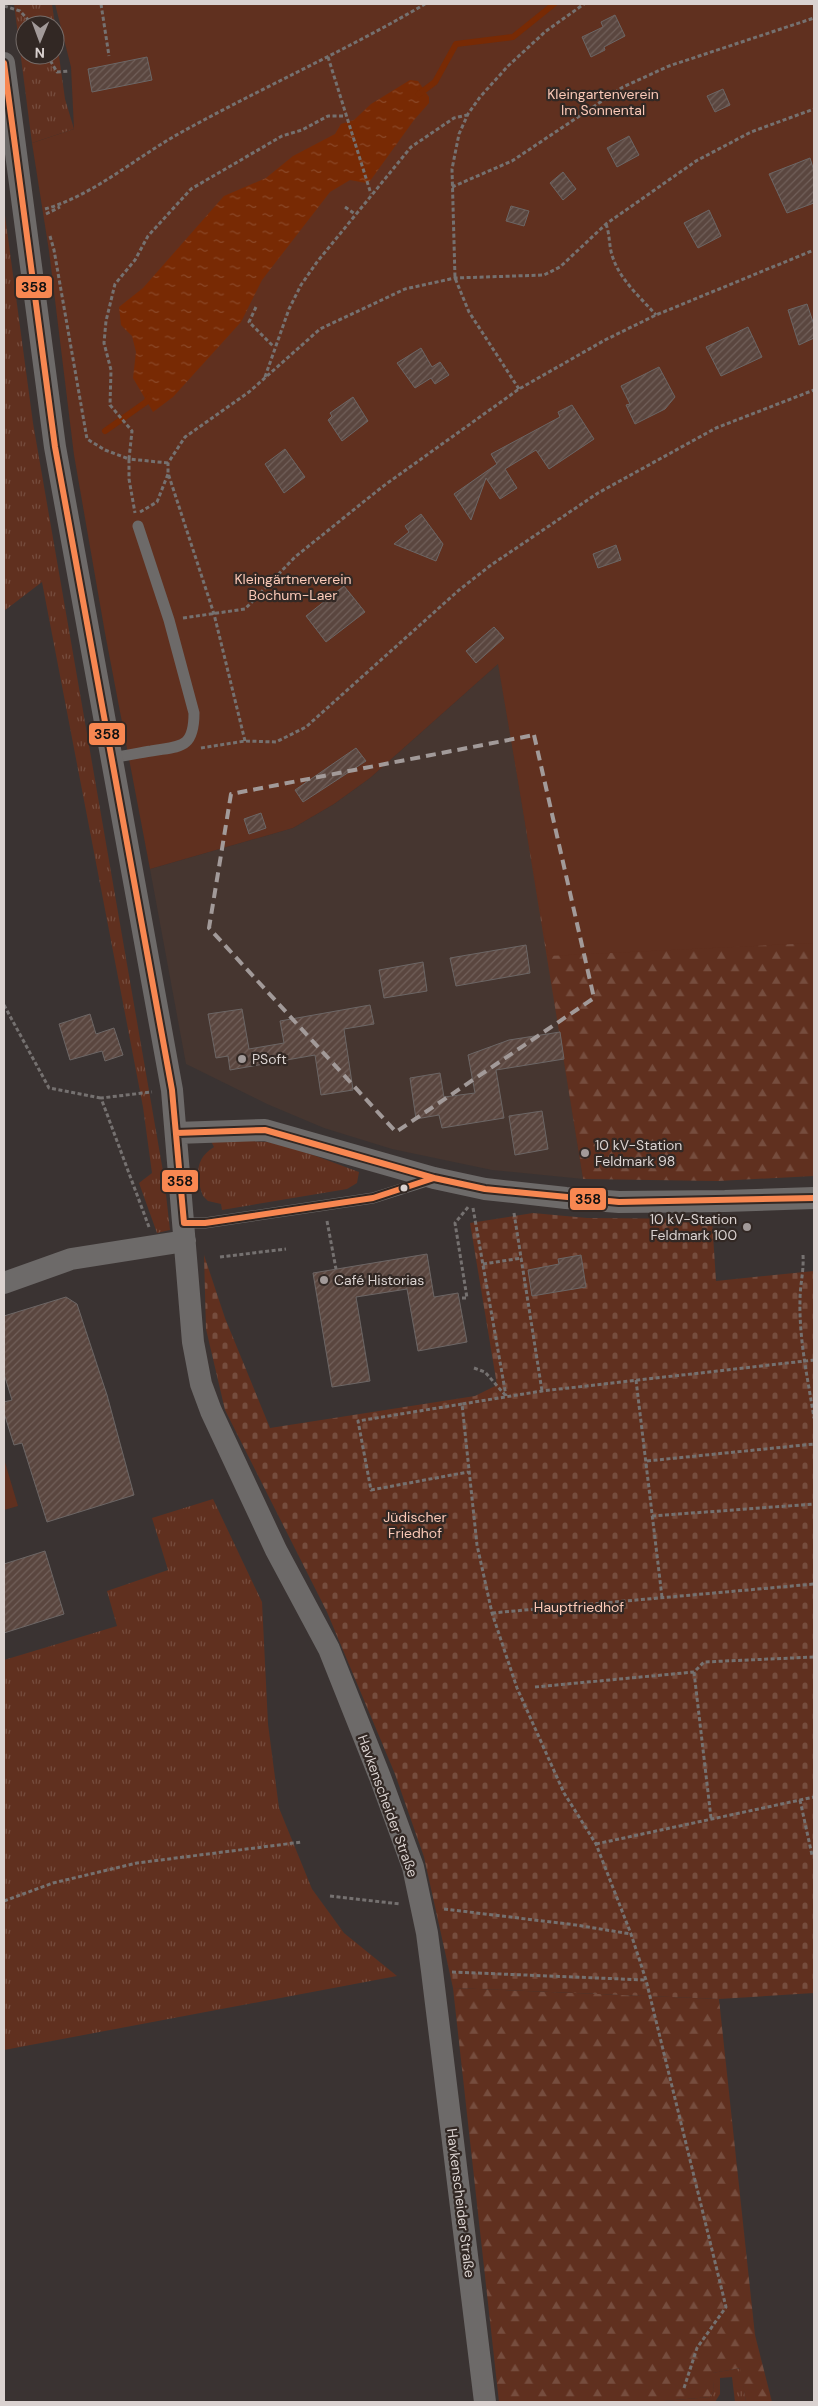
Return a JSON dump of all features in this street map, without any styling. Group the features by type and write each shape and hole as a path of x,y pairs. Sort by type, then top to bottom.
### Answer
{"street":[{"name":"Havkenscheider Straße","path":"4,63 6,95 54,447 172,1090 193,1342 201,1384 211,1411 276,1550 329,1649 413,1867 427,1933 485,2402"},
{"path":"176,1133 265,1130 434,1178 512,1192 619,1202 814,1198"},
{"path":"4,1283 71,1258 156,1246 185,1232"}],"lane":[{"path":"112,758 176,749 185,743 191,734 194,713 169,620 136,520"},
{"path":"185,1232 206,1223 373,1198 434,1178"}],"path":[{"path":"100,4 109,56"},
{"path":"23,216 68,202 178,133 328,57 425,4"},
{"path":"518,389 469,312 455,278 452,169 459,134 468,114 508,66 546,31 584,4"},
{"path":"4,6 20,11 24,15"},
{"path":"452,187 512,161 623,87 669,66 814,18"},
{"path":"328,57 371,194"},
{"path":"53,65 57,72 69,71"},
{"path":"245,741 214,614 168,473 168,462 185,437 249,392 320,329 405,289 455,278 544,274 560,267 606,224 696,162 751,132 814,109"},
{"path":"265,378 274,347 301,285 355,214 411,147 454,118 468,114"},
{"path":"136,520 129,479 132,431 110,406 111,370 104,343 106,320 116,284 134,260 148,236 191,189 282,136 302,130 328,116 345,116"},
{"path":"345,207 355,214"},
{"path":"606,224 611,238 611,254 623,278 656,315"},
{"path":"54,250 87,439 105,450 129,459 168,462"},
{"path":"169,620 245,609 295,557 382,487 518,389 605,340 656,315 814,250"},
{"path":"256,306 249,322 274,347"},
{"path":"176,749 199,748 245,741 276,742 306,727 403,638 479,575 598,494 716,428 814,390"},
{"path":"136,520 157,502 168,473"},
{"path":"4,1006 49,1088 101,1098 172,1090"},
{"path":"101,1098 156,1246"},
{"path":"512,1192 542,1391"},
{"path":"462,1298 467,1298 455,1223 472,1202 506,1396"},
{"path":"326,1218 336,1269"},
{"path":"220,1257 286,1249"},
{"path":"803,1255 804,1272 800,1300 805,1361 814,1418"},
{"path":"483,1264 522,1258"},
{"path":"468,1472 371,1490 358,1421 542,1391 814,1360"},
{"path":"474,1368 485,1372 506,1396"},
{"path":"636,1380 662,1597"},
{"path":"462,1404 477,1545 492,1614 517,1688 564,1793 596,1844 631,1934 646,1980 726,2307 697,2348 684,2388"},
{"path":"647,1461 814,1444"},
{"path":"652,1516 814,1504"},
{"path":"492,1614 814,1584"},
{"path":"536,1687 694,1672 704,1662 814,1657"},
{"path":"694,1672 711,1818"},
{"path":"596,1844 814,1797"},
{"path":"800,1800 812,1855 814,1855"},
{"path":"4,1901 53,1883 137,1863 302,1842"},
{"path":"330,1896 403,1905"},
{"path":"441,1909 576,1924 631,1934"},
{"path":"432,1971 646,1980"}],"highlighted area":[{"path":"534,735 594,998 396,1132 209,928 231,794"}],"shaded area":[{"path":"499,663 583,1179 492,1170 392,1149 324,1128 267,1104 186,1064 150,869 293,828 334,804 370,778"}],"green space":[{"path":"14,4 52,4 54,15 15,15"},
{"path":"55,4 814,4 814,943 548,956 498,664 370,778 334,804 293,828 150,869 105,633 74,455 49,251 32,143 74,129 71,67 65,43 65,15 58,15"},
{"path":"22,65 60,65 65,99 74,129 32,143"},
{"path":"4,208 33,423 164,1177 170,1230 157,1233 139,1183 152,1173 143,1107 42,582 4,611"},
{"path":"814,482 814,1176 718,1181 583,1179 499,663"},
{"path":"211,1141 267,1142 297,1149 359,1172 357,1183 347,1189 222,1210 221,1204 208,1201 203,1196 198,1169 203,1157 214,1147"},
{"name":"Hauptfriedhof","path":"533,1213 587,1218 712,1219 716,1281 814,1271 814,1993 719,1999 453,1988 424,1857 395,1774 327,1612 225,1410 206,1329 204,1255 225,1318 270,1428 475,1396 497,1385 470,1223"},
{"path":"4,1459 18,1506 4,1510"},
{"path":"213,1499 262,1602 268,1724 279,1808 312,1889 344,1933 397,1976 4,2050 4,1660 117,1626 107,1591 168,1570 152,1518"},
{"path":"453,1988 719,1999 755,2335 772,2402 746,2402 740,2368 713,2373 714,2390 710,2397 652,2402 499,2402"},
{"path":"741,2368 746,2402 735,2402 732,2377 720,2378 720,2394 715,2402 652,2402 710,2397 714,2390 712,2373"}],"water":[{"path":"410,80 418,81 429,97 429,103 414,120 370,181 366,183 350,180 330,192 262,280 241,322 173,397 153,412 133,378 136,352 132,336 121,325 119,307 143,288 224,196 266,178 293,156 335,134 341,124 354,120 371,104"}],"building":[{"path":"615,15 625,36 604,47 605,50 591,57 582,37 603,27 601,22"},
{"path":"147,57 152,80 92,92 88,69"},
{"path":"723,89 730,105 715,112 707,96"},
{"path":"629,136 639,155 617,167 607,148"},
{"path":"810,158 814,171 814,203 787,213 769,174"},
{"path":"563,172 576,189 563,200 550,183"},
{"path":"511,206 529,211 524,226 506,221"},
{"path":"709,210 721,236 698,248 684,223"},
{"path":"807,304 814,325 814,338 799,345 788,310"},
{"path":"748,327 762,357 721,376 706,347"},
{"path":"421,348 432,367 440,362 449,375 435,384 431,378 415,388 397,363"},
{"path":"659,367 675,397 665,409 635,424 626,405 630,404 621,386"},
{"path":"353,397 368,421 342,441 328,420 332,416 330,413"},
{"path":"572,405 594,439 549,469 536,450 505,469 517,488 500,499 486,478 471,520 454,494 497,464 491,454 560,417 558,412"},
{"path":"285,449 305,477 284,493 265,464"},
{"path":"421,514 443,544 436,561 394,544 409,532 405,526"},
{"path":"616,545 621,560 598,568 593,554"},
{"path":"344,586 365,612 326,642 306,616"},
{"path":"494,627 504,638 476,663 466,651"},
{"path":"356,748 366,761 303,802 295,790"},
{"path":"261,813 266,828 249,834 244,819"},
{"path":"526,945 530,973 456,986 450,958"},
{"path":"423,962 427,991 384,998 379,970"},
{"path":"370,1005 374,1024 344,1029 353,1090 321,1095 315,1055 230,1070 228,1056 216,1058 208,1014 242,1009 249,1049 284,1043 280,1021"},
{"path":"90,1014 96,1034 114,1028 123,1055 105,1061 102,1051 70,1060 59,1024"},
{"path":"560,1032 564,1059 496,1070 504,1118 442,1128 439,1115 416,1119 410,1078 440,1073 444,1097 475,1093 468,1055 509,1040"},
{"path":"542,1111 548,1149 515,1155 509,1116"},
{"path":"427,1254 434,1297 458,1293 467,1342 418,1351 407,1289 356,1297 370,1381 332,1387 313,1273"},
{"path":"581,1255 586,1287 532,1296 528,1270 559,1264 558,1259"},
{"path":"66,1297 77,1304 107,1395 134,1495 47,1522 22,1443 14,1445 4,1413 4,1402 12,1400 4,1374 4,1316"},
{"path":"45,1551 64,1614 4,1633 4,1564"}],"waterway":[{"path":"419,94 435,82 456,44 513,37 554,4"},
{"path":"105,431 146,402 150,396"}],"transit line":[{"name":"358","path":"4,63 55,447 172,1090 184,1223 205,1223 373,1198 434,1178 485,1189 619,1202 814,1198"},
{"name":"358","path":"176,1133 265,1130 434,1178"}],"place":[{"name":"PSoft","path":"242,1059"},
{"name":"10 kV-Station Feldmark 98","path":"585,1153"},
{"name":"10 kV-Station Feldmark 100","path":"747,1227"},
{"name":"Café Historias","path":"324,1280"}],"park label":[{"name":"Kleingartenverein Im Sonnental","path":"603,102"},
{"name":"Kleingärtnerverein Bochum-Laer","path":"293,588"},
{"name":"Jüdischer Friedhof","path":"415,1525"}]}
